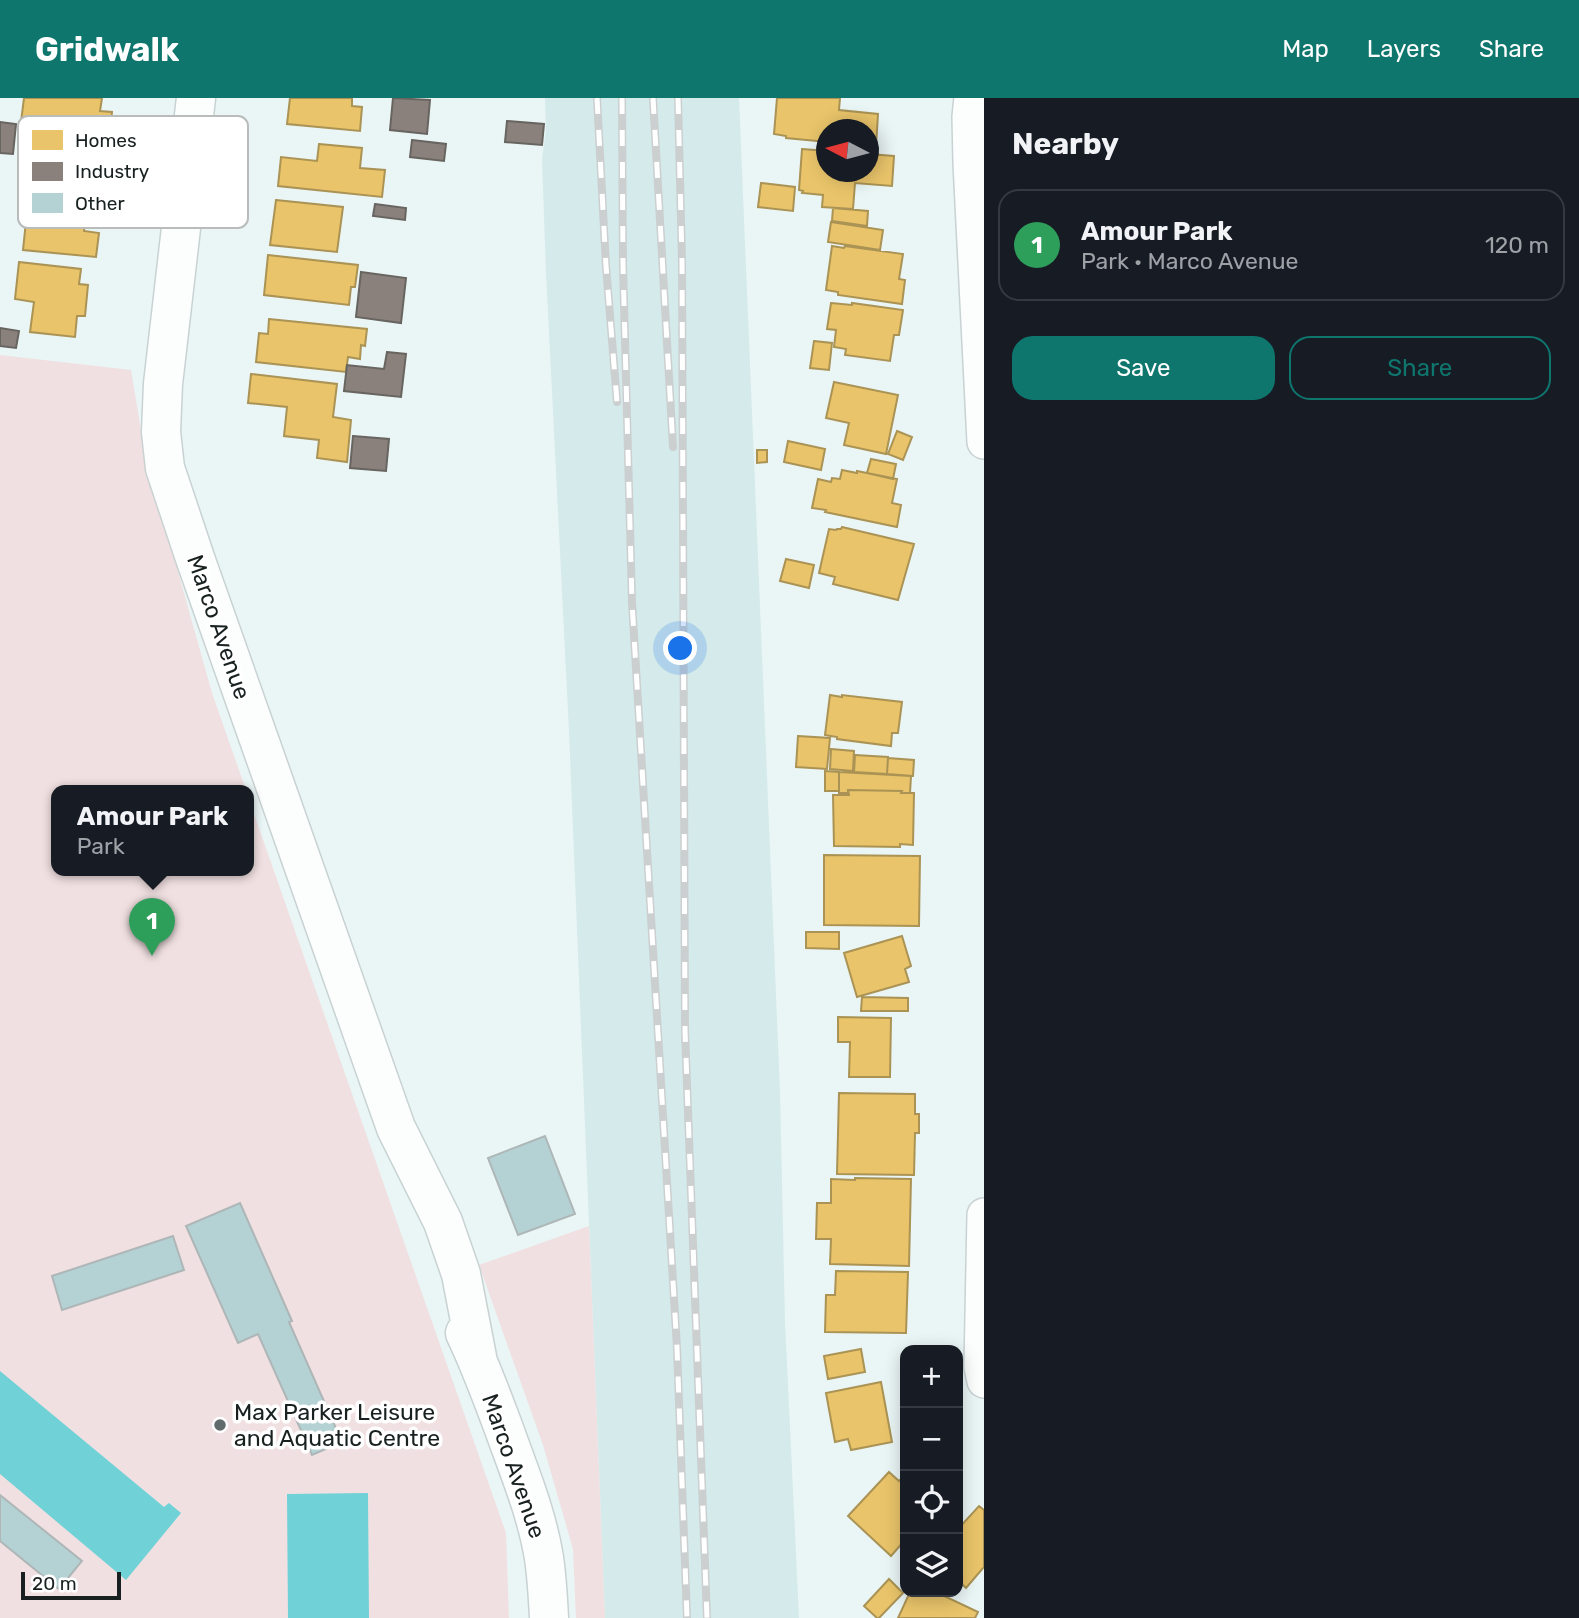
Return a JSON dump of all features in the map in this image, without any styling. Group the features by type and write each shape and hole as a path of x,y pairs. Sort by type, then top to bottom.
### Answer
{"street":[{"name":"Marco Avenue","path":"195,116 197,98"},
{"path":"971,98 970,163 984,442"},
{"name":"Marco Avenue","path":"182,228 163,384 161,432 165,468 400,1137 443,1222 461,1274 477,1357 535,1518 544,1556 549,1618"},
{"path":"984,1215 984,1381"}],"shaded area":[{"path":"545,98 739,98 780,1092 785,1322 799,1618 605,1618 569,731 546,272 542,159 546,130"},
{"path":"0,355 131,370 145,454 212,693 244,785 51,785 51,876 254,876 254,814 506,1533 509,1618 0,1618"},
{"path":"589,1226 605,1618 576,1618 573,1549 543,1445 479,1265"}],"water":[{"path":"0,1371 164,1507 169,1503 181,1513 126,1580 0,1474"},
{"path":"368,1493 369,1618 288,1618 287,1494"}],"building: Homes":[{"path":"24,98 102,98 100,111 112,112 112,116 22,116"},
{"path":"290,98 352,98 352,106 362,107 360,131 287,124"},
{"path":"777,98 840,98 839,110 878,114 878,119 816,119 816,141 774,134"},
{"path":"319,144 362,148 360,168 385,170 382,197 278,186 281,157 317,161"},
{"path":"802,149 816,150 816,182 879,182 879,155 894,156 892,186 855,183 853,209 822,207 823,195 802,193 803,191 799,190"},
{"path":"761,183 795,187 793,211 758,207"},
{"path":"276,200 343,207 337,252 270,245"},
{"path":"833,208 868,211 867,226 832,221"},
{"path":"831,222 883,230 880,250 828,242"},
{"path":"25,228 84,228 84,231 99,233 96,257 23,250"},
{"path":"832,246 903,254 899,279 905,280 902,304 838,295 838,292 826,290"},
{"path":"268,255 358,265 349,305 264,295"},
{"path":"19,262 81,269 79,284 88,285 85,316 77,316 75,337 30,332 34,302 15,299"},
{"path":"831,303 903,310 899,335 894,335 890,361 845,355 846,349 834,347 836,330 827,329"},
{"path":"269,319 367,329 365,346 361,345 360,359 348,357 346,372 256,362 259,333 268,334"},
{"path":"814,341 832,343 829,370 810,368"},
{"path":"251,374 337,384 333,417 351,420 347,462 317,458 319,440 284,436 287,407 248,403"},
{"path":"834,382 898,395 886,454 844,445 849,423 826,418"},
{"path":"897,431 912,437 903,460 888,454"},
{"path":"788,441 825,449 821,470 784,462"},
{"path":"757,450 767,450 767,462 757,463"},
{"path":"871,459 896,464 893,479 867,473"},
{"path":"842,470 897,479 892,503 901,505 897,527 812,508 818,479 831,482 832,478 840,479"},
{"path":"842,527 914,544 898,600 833,584 835,577 819,573 829,529"},
{"path":"786,559 814,565 809,588 780,581"},
{"path":"830,695 902,702 898,733 892,733 891,746 825,735"},
{"path":"798,736 830,738 827,769 796,767"},
{"path":"831,749 854,751 853,771 830,769"},
{"path":"855,755 888,757 887,774 854,772"},
{"path":"888,758 914,760 913,776 887,774"},
{"path":"825,771 839,772 839,791 825,791"},
{"path":"839,772 911,776 910,793 848,790 848,793 839,793"},
{"path":"848,790 914,793 913,845 834,846 833,795 849,795"},
{"path":"824,855 920,856 919,926 824,925"},
{"path":"806,932 839,932 839,949 806,948"},
{"path":"902,936 911,966 905,969 909,982 857,997 844,953"},
{"path":"862,997 908,998 908,1011 861,1011"},
{"path":"838,1017 891,1018 890,1077 849,1077 850,1042 838,1042"},
{"path":"839,1093 915,1094 919,1133 915,1133 914,1175 837,1174"},
{"path":"831,1179 911,1179 909,1266 830,1264 831,1239 816,1239 817,1203 831,1203"},
{"path":"836,1271 908,1272 906,1333 825,1332 826,1295 835,1295"},
{"path":"861,1349 865,1372 828,1379 824,1356"},
{"path":"881,1382 892,1442 851,1450 848,1439 835,1442 826,1393"},
{"path":"889,1472 900,1480 900,1546 891,1556 848,1516"},
{"path":"979,1506 984,1510 984,1567 966,1588 963,1585 963,1524"},
{"path":"889,1579 900,1590 900,1596 879,1618 864,1606"},
{"path":"908,1597 946,1597 978,1612 975,1618 898,1618"}],"building: Industry":[{"path":"393,98 430,100 427,134 390,130"},
{"path":"507,121 544,124 542,145 505,142"},
{"path":"0,122 16,124 13,154 0,153"},
{"path":"412,140 446,144 444,161 410,157"},
{"path":"375,204 406,208 405,220 373,216"},
{"path":"361,272 406,278 401,323 356,317"},
{"path":"0,328 19,331 16,348 0,346"},
{"path":"387,352 406,354 401,397 344,391 347,365 384,369"},
{"path":"353,436 389,439 386,471 350,468"}],"building: Other":[{"path":"545,1136 575,1214 518,1235 488,1158"},
{"path":"240,1203 342,1442 312,1455 258,1334 238,1343 186,1226"},
{"path":"173,1236 184,1270 62,1310 52,1276"},
{"path":"0,1495 82,1561 59,1589 0,1541"}],"railway":[{"path":"597,98 617,402"},
{"path":"622,98 623,266 632,602 677,1348 687,1618"},
{"path":"653,98 673,447"},
{"path":"678,98 682,261 685,1031 707,1618"}],"place":[{"name":"Amour Park","path":"152,956"},
{"name":"Max Parker Leisure and Aquatic Centre","path":"220,1425"}]}
